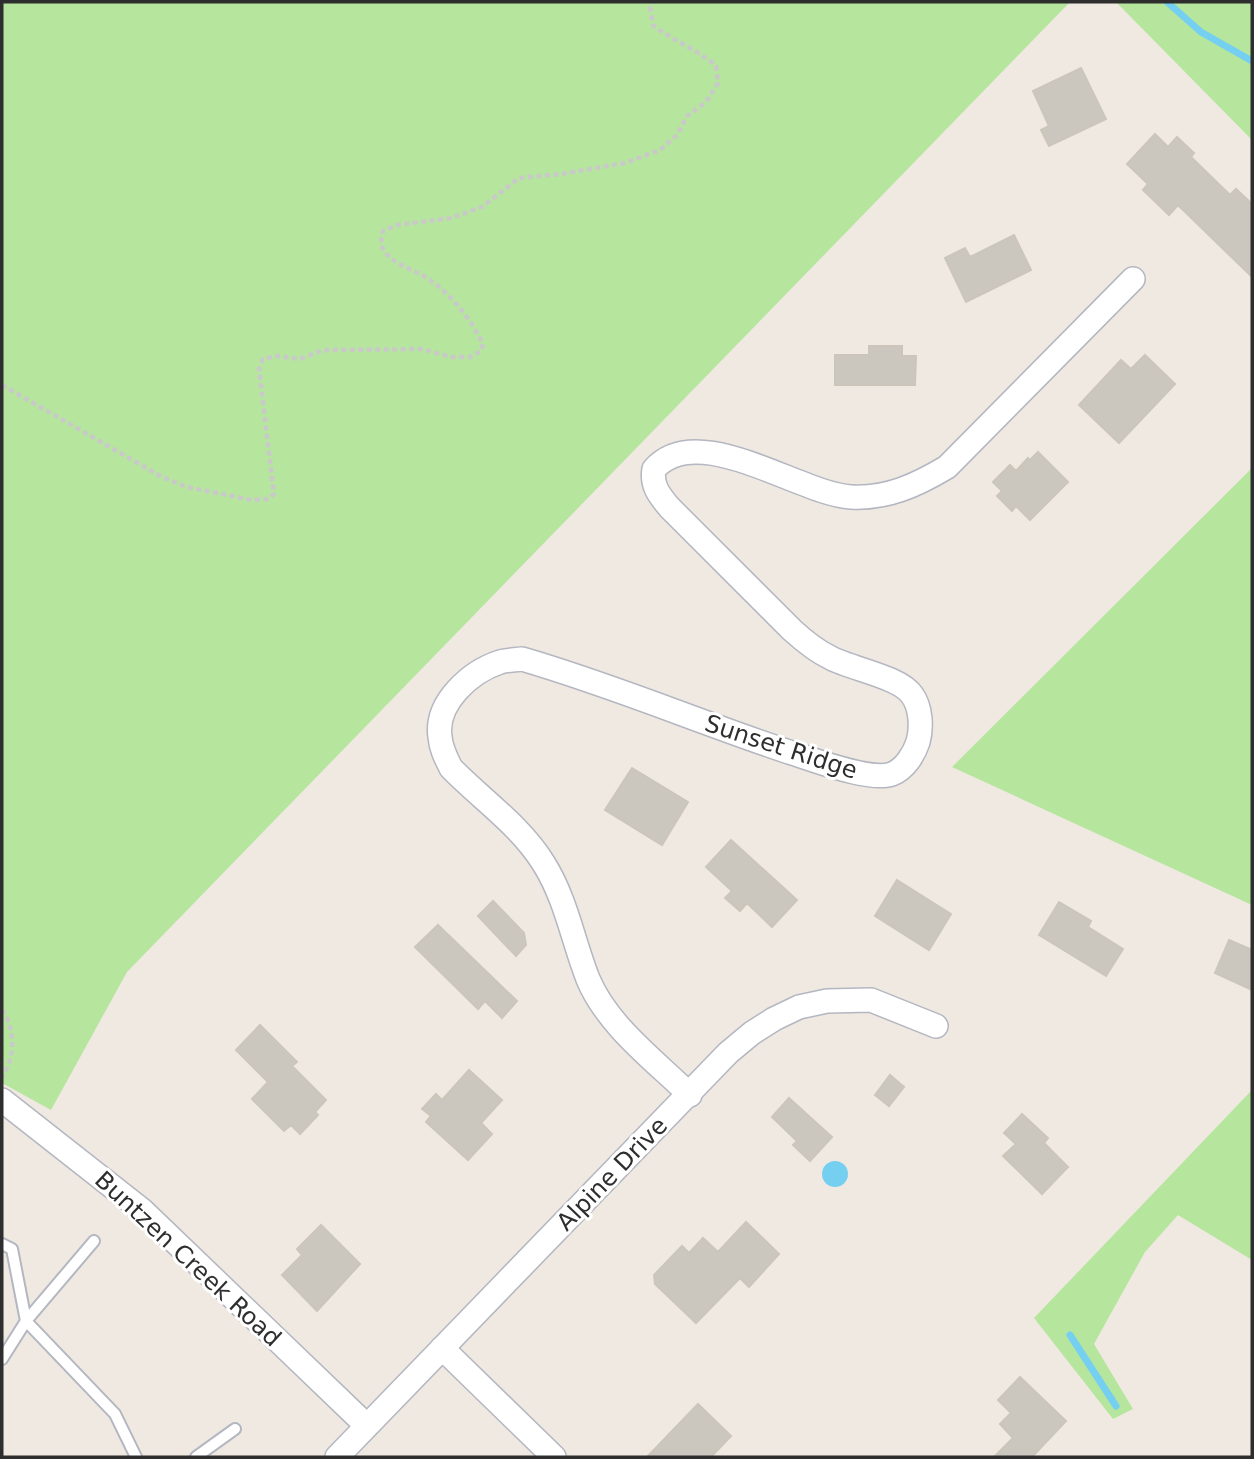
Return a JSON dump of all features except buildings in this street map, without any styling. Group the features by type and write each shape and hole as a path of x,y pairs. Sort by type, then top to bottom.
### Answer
{"street":[{"name":"Sunset Ridge","path":"690,1095 618,1024 600,1001 589,980 558,892 532,846 451,768 439,736 440,722 447,706 458,688 478,672 502,661 522,659 840,768 875,776 892,774 902,768 911,757 918,741 920,723 913,695 904,686 891,680 830,658 792,631 669,508 657,492 652,479 654,468 671,455 683,452 722,455 765,468 822,491 849,497 898,492 947,467 1133,279"},
{"name":"Alpine Drive","path":"337,1457 729,1053 752,1033 799,1007 827,1001 871,1000 936,1026"},
{"name":"Buntzen Creek Road","path":"2,1100 142,1210 367,1426"},
{"path":"442,1348 554,1457"}],"lane":[{"path":"2,1359 26,1321 94,1241"},
{"path":"2,1244 12,1249 26,1321 115,1414 136,1457"},
{"path":"196,1457 234,1429"}],"path":[{"path":"2,385 187,488 251,500 267,499 274,494 259,369 263,359 276,356 300,359 323,350 422,349 451,357 470,356 481,351 483,344 473,323 457,303 423,276 399,264 385,252 380,241 383,231 397,225 452,218 482,207 519,178 625,163 660,150 677,135 687,116 706,102 718,83 716,66 700,52 670,38 653,25 650,7 653,2"},
{"path":"2,1010 7,1017 13,1046 2,1077"}],"green space":[{"path":"2,2 1070,2 127,972 51,1110 2,1083"},
{"path":"1116,2 1252,2 1252,140"},
{"path":"1252,468 1252,905 952,767"},
{"path":"1252,1090 1252,1260 1178,1215 1145,1252 1094,1344 1133,1409 1113,1419 1034,1318"}],"water":[{"path":"835,1161 844,1165 848,1174 844,1183 835,1187 826,1183 822,1174 826,1165"}],"waterway":[{"path":"1167,2 1201,32 1252,61"},
{"path":"1070,1335 1116,1406"}]}
